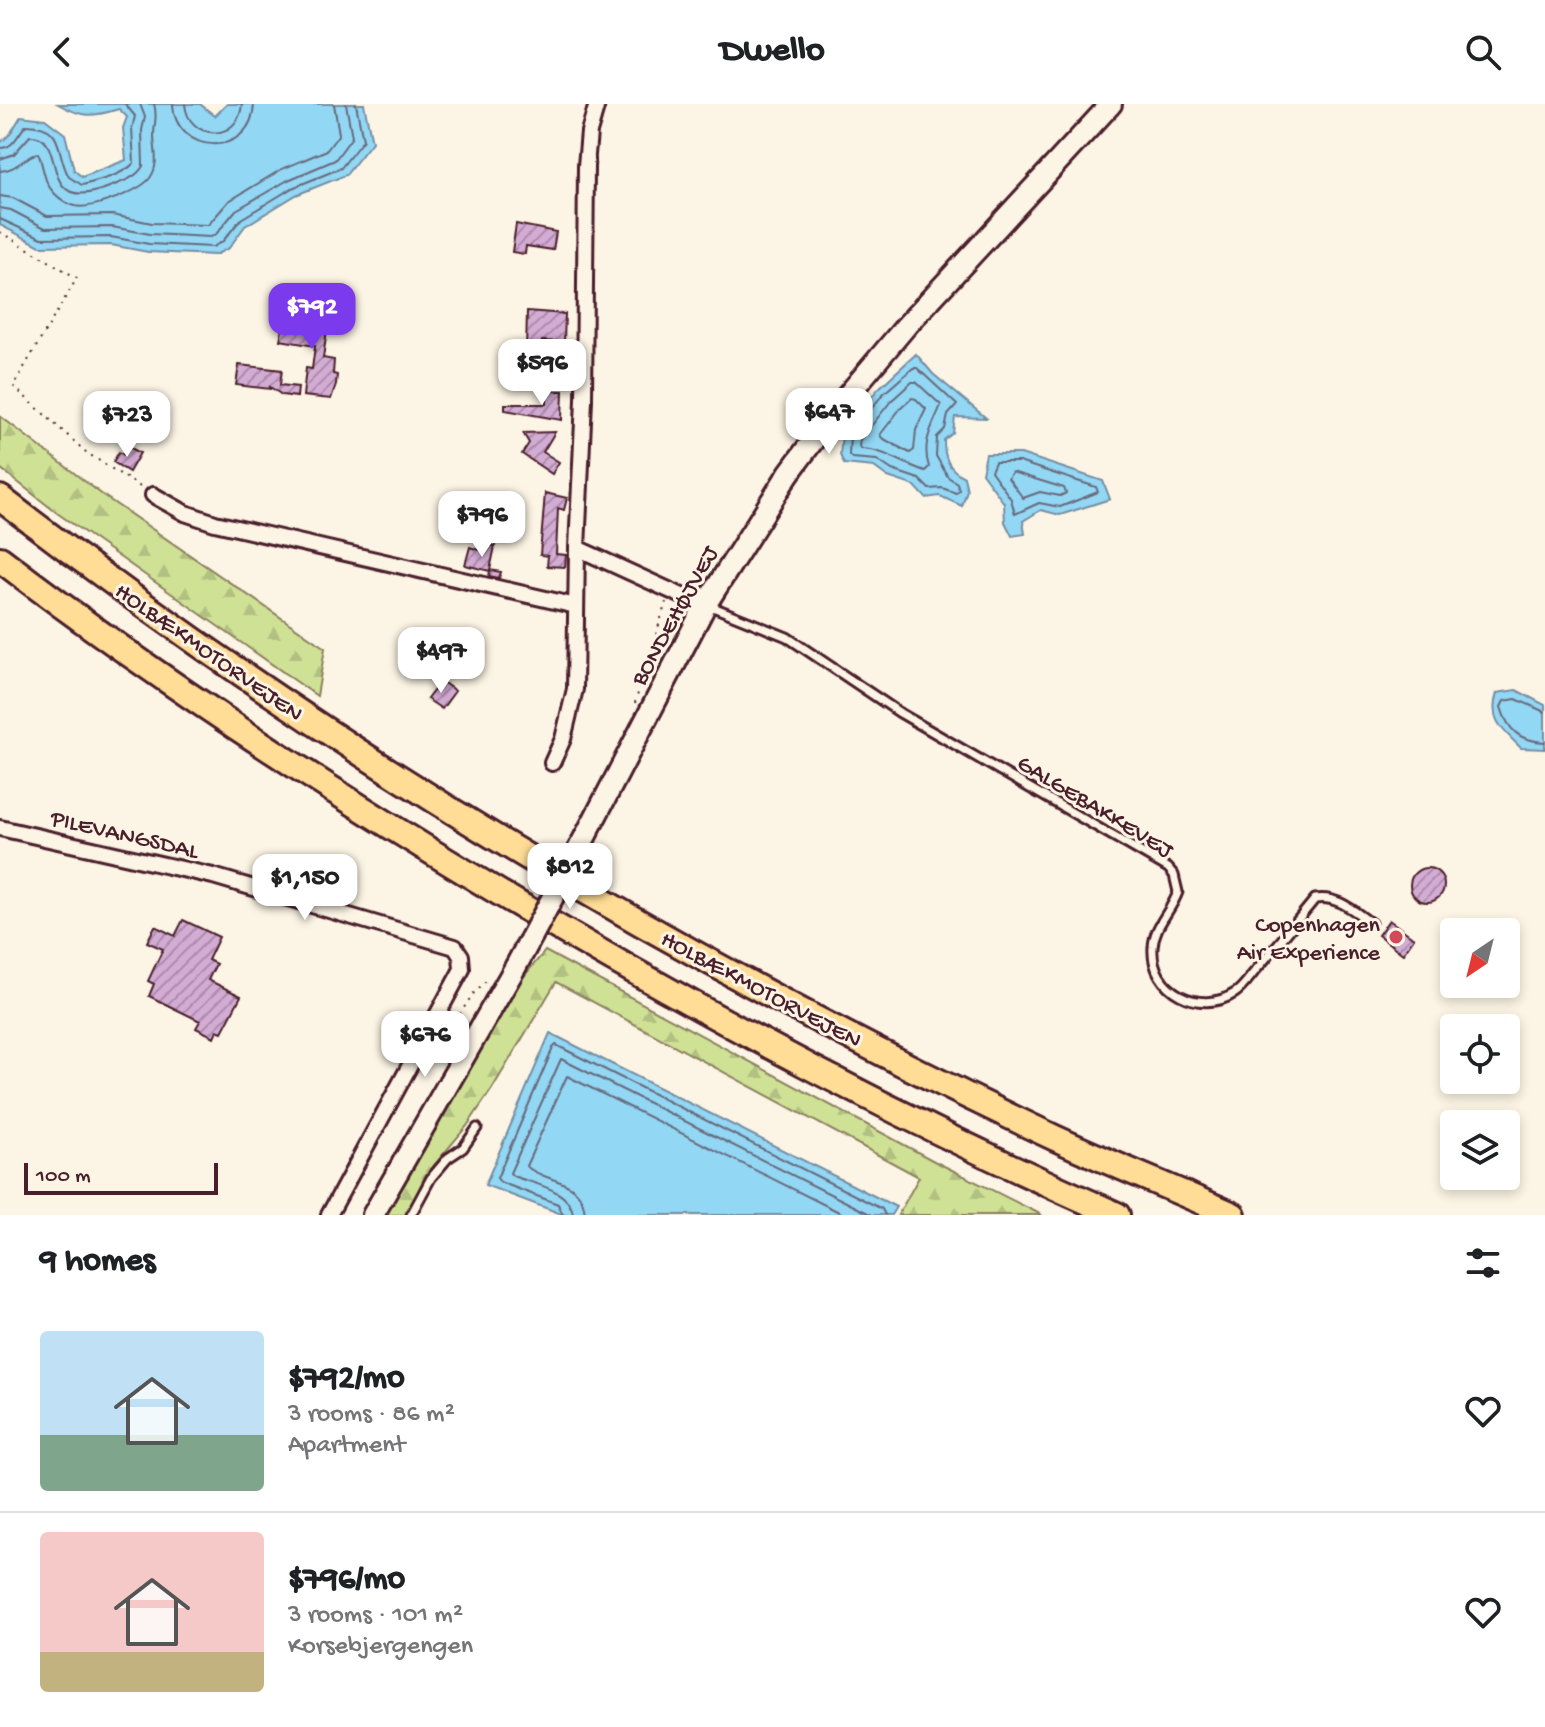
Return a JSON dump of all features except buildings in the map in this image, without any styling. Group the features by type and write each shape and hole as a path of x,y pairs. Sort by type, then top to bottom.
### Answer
{"highway":[{"name":"HOLBÆKMOTORVEJEN","path":"0,498 98,573 361,755 581,890 793,1007 1028,1125 1233,1215"},
{"name":"HOLBÆKMOTORVEJEN","path":"0,559 210,709 337,793 559,930 771,1047 1035,1179 1117,1215"}],"street":[{"path":"552,763 563,739 575,689 577,548 583,446 586,166 589,132 597,104"},
{"name":"BONDEHØJVEJ","path":"373,1215 516,966 706,604 789,473 837,408 906,326 1111,104"},
{"path":"153,495 185,513 215,523 576,606"},
{"path":"577,548 706,604"},
{"name":"PILEVANGSDAL","path":"0,828 213,876 455,947 461,956 462,969 329,1215"}],"lane":[{"name":"GALGEBAKKEVEJ","path":"706,604 787,637 900,713 1168,868 1174,875 1178,892 1158,925 1153,960 1156,972 1171,991 1191,1001 1215,1003 1237,992 1315,899 1325,897 1335,900 1371,923"},
{"path":"411,1215 431,1178 448,1158 463,1148 477,1128"}],"path":[{"path":"0,232 77,278 13,386 87,453 153,495"},
{"path":"635,704 669,589"},
{"path":"424,1069 473,994 493,975"}],"green space":[{"path":"0,416 104,496 325,648 317,696 57,513 0,468"},
{"path":"545,951 934,1161 1042,1215 898,1215 919,1177 556,982 492,1089 467,1126 425,1176 407,1215 383,1215 519,982"}],"water":[{"path":"58,104 200,104 215,116 227,104 364,104 372,142 346,175 296,195 245,226 229,248 215,255 148,252 111,245 40,246 0,225 0,143 21,116 45,119 65,134 74,170 82,177 126,160 123,128 127,117 119,109 88,115"},
{"path":"916,354 933,374 986,418 955,417 953,433 944,440 948,462 964,477 967,490 962,506 940,496 926,498 915,486 888,477 874,467 844,464 840,455 842,434 878,389"},
{"path":"986,454 1021,454 1103,481 1110,499 1060,515 1041,510 1023,521 1025,534 1012,536 1005,522 1004,503 982,473"},
{"path":"1516,690 1545,705 1545,749 1521,748 1496,718 1497,693"},
{"path":"550,1033 896,1207 891,1215 564,1215 485,1185"}],"place":[{"name":"Copenhagen Air Experience","path":"1396,937"}]}
